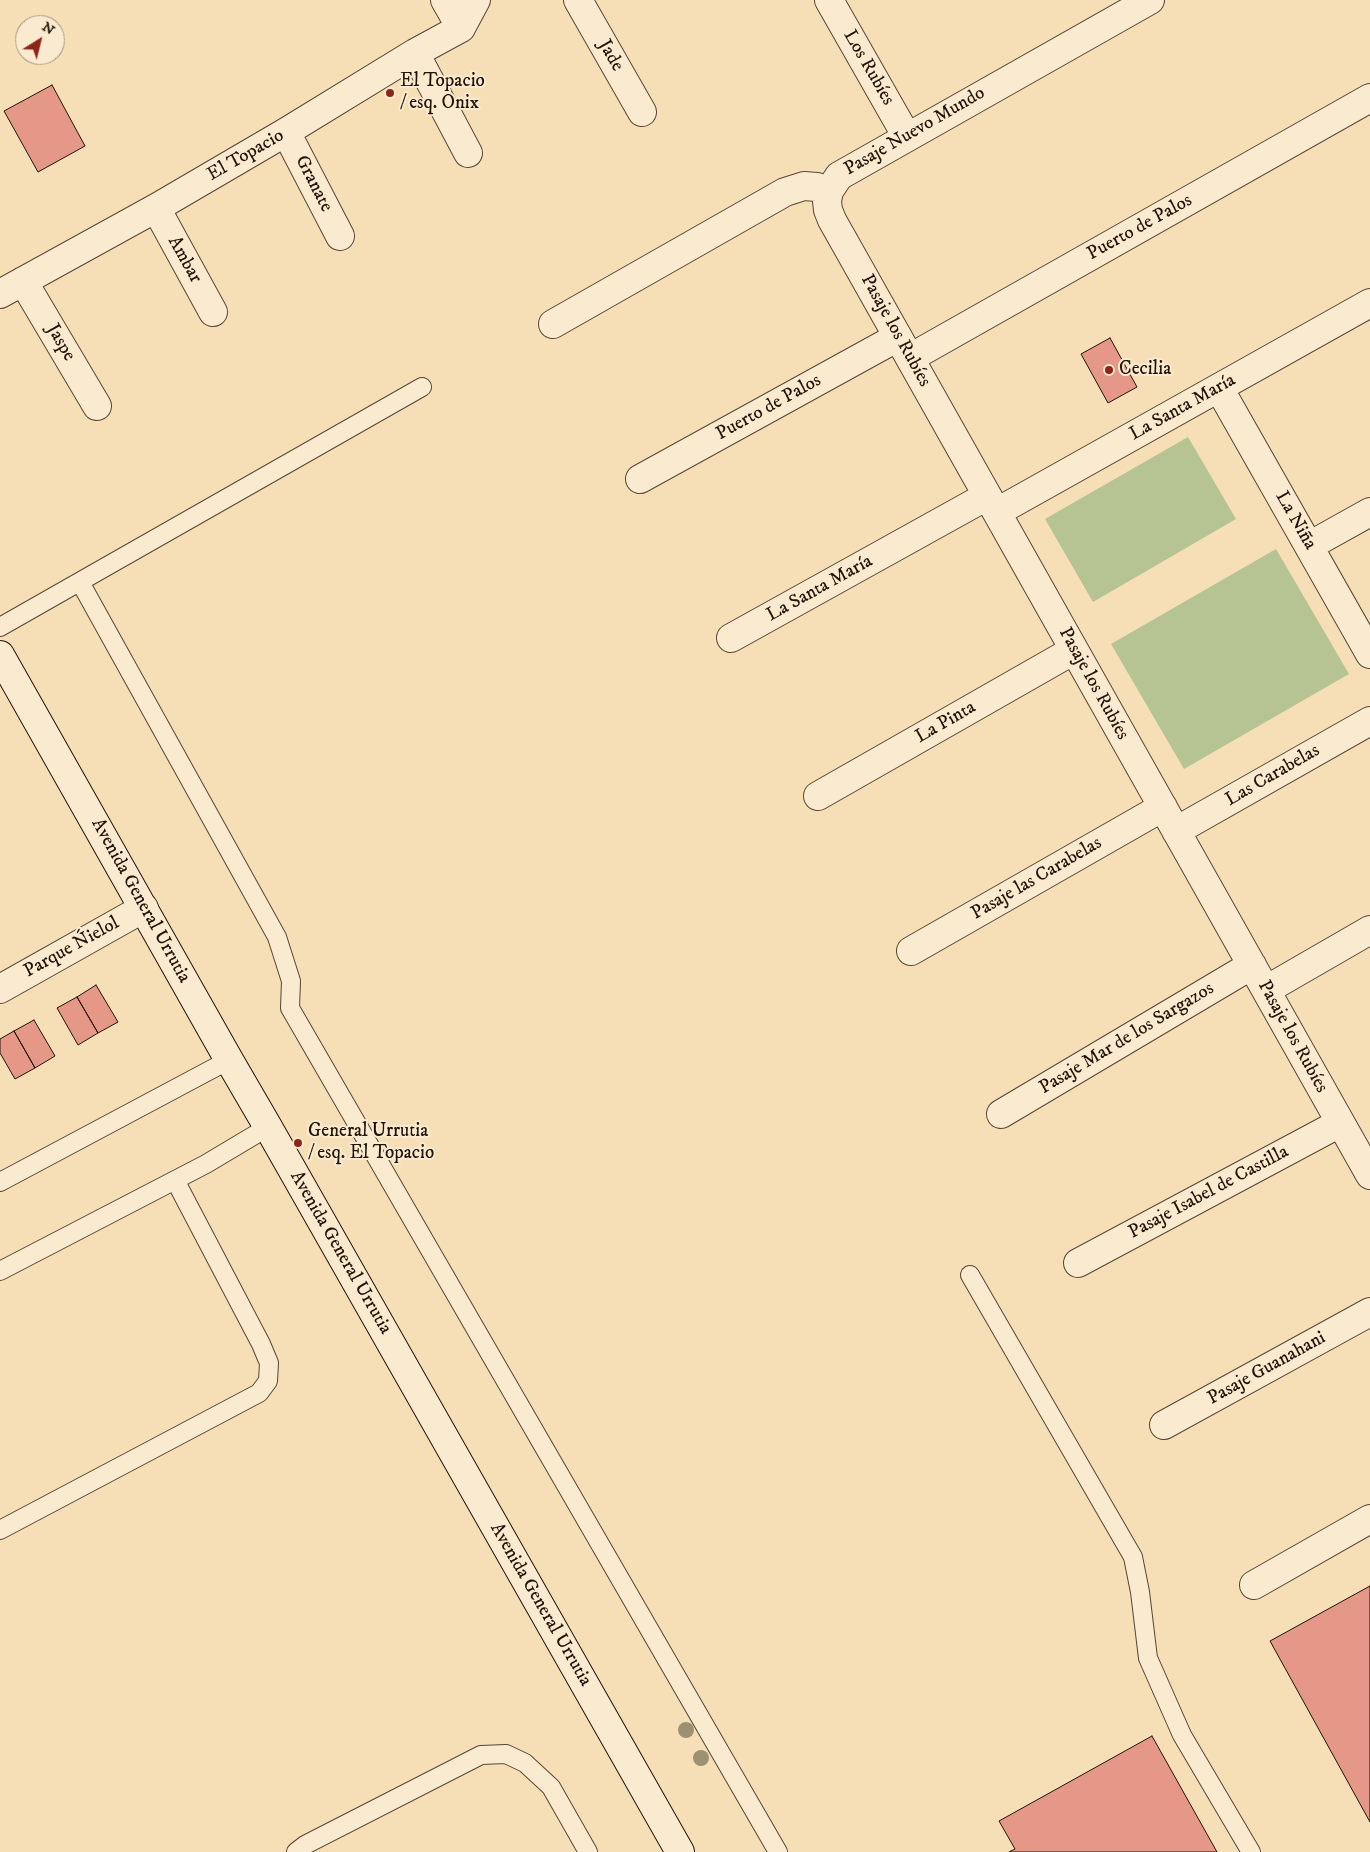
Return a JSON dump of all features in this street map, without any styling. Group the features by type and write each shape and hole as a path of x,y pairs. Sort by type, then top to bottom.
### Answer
{"street":[{"path":"445,0 461,28"},
{"path":"461,28 476,0"},
{"name":"Jade","path":"578,0 642,112"},
{"name":"Los Rubíes","path":"829,0 906,137"},
{"name":"Pasaje Nuevo Mundo","path":"553,324 785,192 804,186 817,186 829,191 839,176 1150,0"},
{"name":"El Topacio","path":"0,294 156,208 461,28"},
{"path":"415,54 468,153"},
{"name":"Puerto de Palos","path":"640,479 904,348 1370,98"},
{"name":"Granate","path":"286,132 340,236"},
{"name":"Pasaje los Rubíes","path":"829,191 827,201 832,220 1266,990 1354,1133 1370,1175"},
{"name":"Ambar","path":"156,208 213,312"},
{"name":"Jaspe","path":"23,280 97,406"},
{"name":"La Santa María","path":"731,638 1219,388 1370,303"},
{"name":"La Niña","path":"1219,388 1370,654"},
{"path":"1309,546 1370,512"},
{"name":"La Pinta","path":"818,796 1074,650"},
{"name":"Avenida General Urrutia","path":"0,655 680,1852"},
{"name":"Las Carabelas","path":"1176,831 1370,721"},
{"name":"Pasaje las Carabelas","path":"911,951 1163,807"},
{"name":"Parque Ńielol","path":"0,989 144,908"},
{"path":"1266,990 1370,930"},
{"name":"Pasaje Mar de los Sargazos","path":"1001,1114 1252,965"},
{"name":"Pasaje Isabel de Castilla","path":"1078,1263 1354,1133"},
{"name":"Pasaje Guanahani","path":"1164,1425 1370,1312"},
{"path":"1254,1585 1370,1518"}],"lane":[{"path":"0,627 422,387"},
{"path":"80,582 276,937 291,981 290,1008 778,1852"},
{"path":"0,1182 229,1060"},
{"path":"0,1271 206,1164 268,1127"},
{"path":"0,1530 259,1393 268,1381 270,1363 175,1180"},
{"path":"970,1274 1133,1557 1140,1592 1148,1658 1182,1735 1251,1852"},
{"path":"296,1852 305,1845 481,1755 506,1754 525,1762 551,1787 588,1852"}],"green space":[{"path":"1188,437 1236,519 1093,602 1045,519"},
{"path":"1276,549 1349,674 1184,769 1111,644"}],"building":[{"path":"52,85 85,146 38,172 4,111"},
{"name":"Cecilia","path":"1110,338 1137,387 1108,403 1081,354"},
{"path":"96,985 118,1022 98,1033 77,997"},
{"path":"77,997 98,1033 78,1045 57,1008"},
{"path":"34,1020 55,1056 35,1068 14,1031"},
{"path":"14,1031 35,1068 15,1079 0,1053 0,1039"},
{"path":"1370,1586 1370,1822 1270,1641"},
{"path":"1152,1736 1217,1852 1009,1852 1015,1849 999,1821"}],"place":[{"name":"El Topacio / esq. Onix","path":"390,93"},
{"name":"Cecilia","path":"1109,370"},
{"name":"General Urrutia / esq. El Topacio","path":"298,1143"}]}
